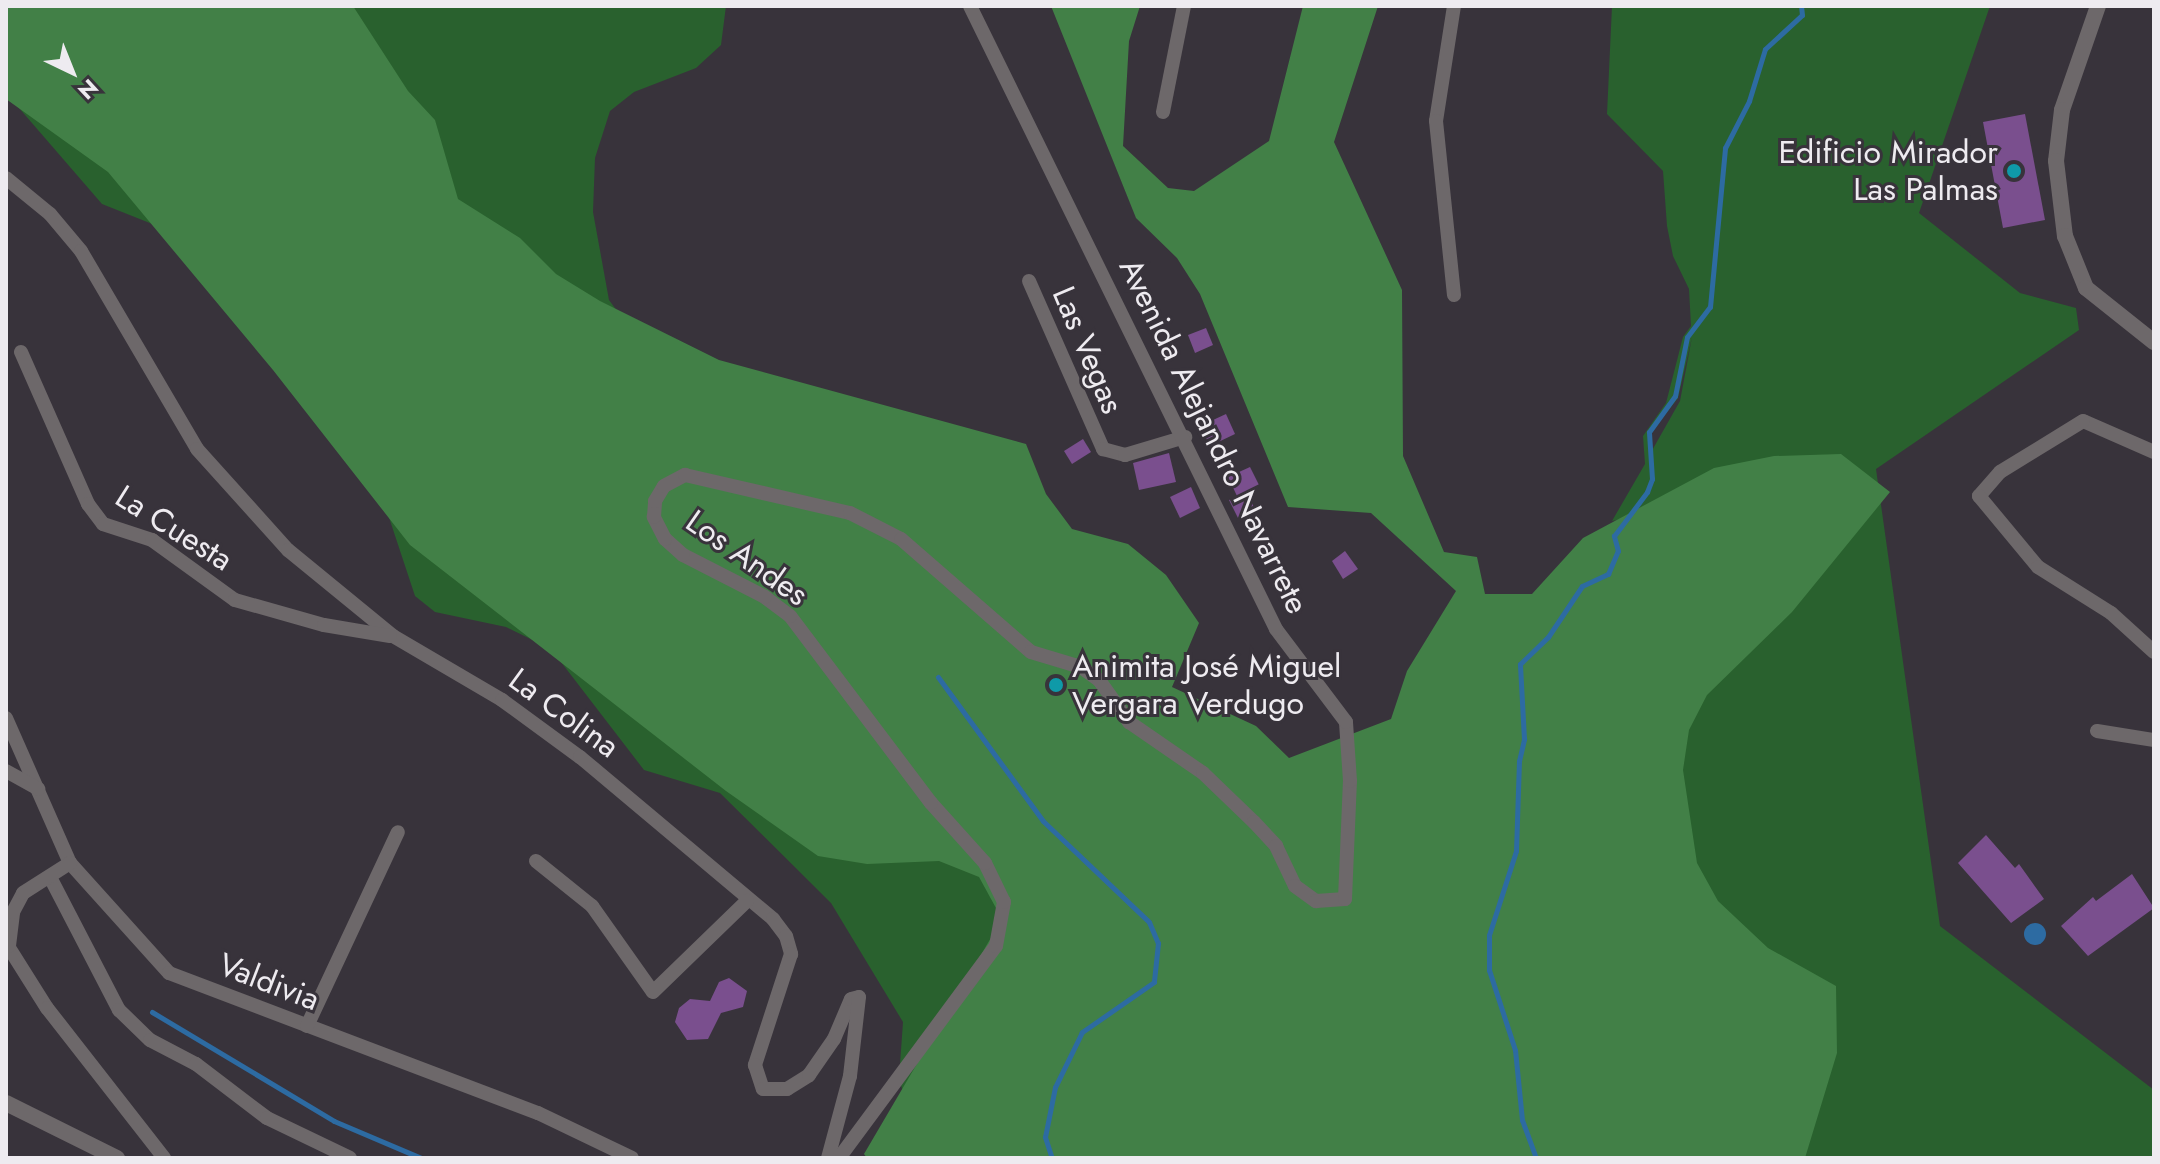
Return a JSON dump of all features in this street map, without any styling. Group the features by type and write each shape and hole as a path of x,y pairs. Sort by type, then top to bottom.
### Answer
{"street":[{"name":"Avenida Alejandro Navarrete","path":"970,6 1185,437 1276,629 1346,722 1350,781 1345,899"},
{"path":"1163,112 1184,6"},
{"path":"1454,6 1436,121 1454,295"},
{"path":"2098,6 2062,110 2056,161 2065,236 2086,288 2154,342"},
{"name":"La Colina","path":"6,178 50,214 81,251 197,449 225,485 310,571 393,636 551,735 747,901 773,919 786,936 791,954 755,1065 763,1089 787,1089 809,1075 834,1039 851,999 857,995 861,1000 845,1101 828,1158"},
{"name":"Las Vegas","path":"1029,281 1103,449 1125,455 1185,437"},
{"name":"La Cuesta","path":"21,352 88,504 103,524 152,540 235,600 324,625 393,636"},
{"path":"2154,452 2083,421 2000,472 1979,496 2029,559 2111,613 2154,652"},
{"name":"Los Andes","path":"839,1158 996,946 1004,902 985,863 931,803 790,616 765,597 683,555 665,539 654,517 655,501 674,481 685,475 850,513 890,532 1031,652 1081,667 1099,680 1129,722 1203,773 1254,822 1276,846 1295,886 1316,901 1345,899"},
{"name":"Valdivia","path":"6,718 70,863 169,973 551,1119 632,1158"},
{"path":"2097,731 2154,740"},
{"path":"6,771 39,789"},
{"path":"307,1026 398,832"},
{"path":"536,861 592,906 653,992 747,901"},
{"path":"70,863 51,879 23,893 13,912 8,944 47,1008 164,1158"},
{"path":"51,879 119,1010 150,1040 196,1064 267,1118 350,1158"},
{"path":"6,1103 117,1158"}],"green space":[{"path":"6,6 726,6 721,45 696,68 634,92 610,111 595,158 593,212 609,300 626,323 1078,760 916,1138 899,1078 903,1022 831,903 720,793 644,770 551,649 506,627 435,612 415,596 369,457 195,241 102,204 6,93"},
{"path":"6,6 353,6 408,91 435,120 458,199 520,238 556,274 600,301 719,360 1026,444 1046,494 1072,529 1128,544 1166,575 1199,623 1172,687 1256,726 1289,758 1391,719 1407,671 1456,591 1371,513 1288,507 1200,294 1177,258 1136,218 1051,6 1140,6 1129,41 1123,146 1168,188 1194,191 1269,141 1303,6 1378,6 1334,142 1402,290 1403,456 1444,552 1477,557 1485,594 1532,594 1583,538 1714,468 1774,456 1841,454 1890,492 1792,612 1707,695 1689,730 1683,770 1697,863 1718,901 1768,948 1836,986 1837,1053 1805,1158 867,1158 864,1154 1002,919 979,877 939,861 867,864 818,856 726,791 410,545 273,370 108,172 6,99"},
{"path":"1612,6 1990,6 1919,213 2020,293 2076,308 2079,330 1876,469 1940,926 2154,1090 2154,1158 1796,1158 1763,956 1688,866 1611,576 1513,651 1626,518 1612,521 1645,464 1643,436 1666,403 1683,337 1691,326 1689,289 1673,256 1667,226 1663,171 1607,114","holes":["1692,337 1680,401 1650,454 1650,434 1678,398"]}],"water":[{"path":"2035,923 2046,934 2035,945 2024,934"}],"building":[{"name":"Edificio Mirador Las Palmas","path":"2025,114 2045,220 2003,228 1983,122"},
{"path":"1206,328 1213,345 1195,353 1188,335"},
{"path":"1226,414 1235,434 1210,446 1200,426"},
{"path":"1083,439 1091,452 1072,464 1064,451"},
{"path":"1169,453 1176,482 1139,490 1133,463"},
{"path":"1250,467 1259,485 1237,496 1228,477"},
{"path":"1191,487 1200,508 1180,518 1170,497"},
{"path":"1247,492 1256,512 1239,520 1229,500"},
{"path":"1345,551 1358,569 1343,579 1332,561"},
{"path":"1986,835 2015,868 2019,864 2044,899 2011,923 1958,863"},
{"path":"2132,874 2154,908 2088,956 2061,926 2093,897 2096,901"},
{"path":"729,978 747,991 743,1007 721,1013 708,1039 687,1040 675,1022 679,1008 690,999 710,1001 719,982"}],"waterway":[{"path":"1536,1158 1522,1120 1515,1050 1489,970 1489,935 1516,851 1519,761 1524,739 1520,664 1548,637 1582,586 1608,574 1618,551 1614,536 1647,492 1652,479 1649,432 1675,396 1687,337 1710,307 1725,148 1749,101 1765,49 1802,15 1801,6"},
{"path":"938,677 1043,821 1149,922 1158,943 1154,982 1082,1032 1055,1087 1045,1137 1052,1158"},
{"path":"152,1012 334,1121 421,1158"}],"place":[{"name":"Edificio Mirador Las Palmas","path":"2014,171"},
{"name":"Animita José Miguel Vergara Verdugo","path":"1056,685"}]}
